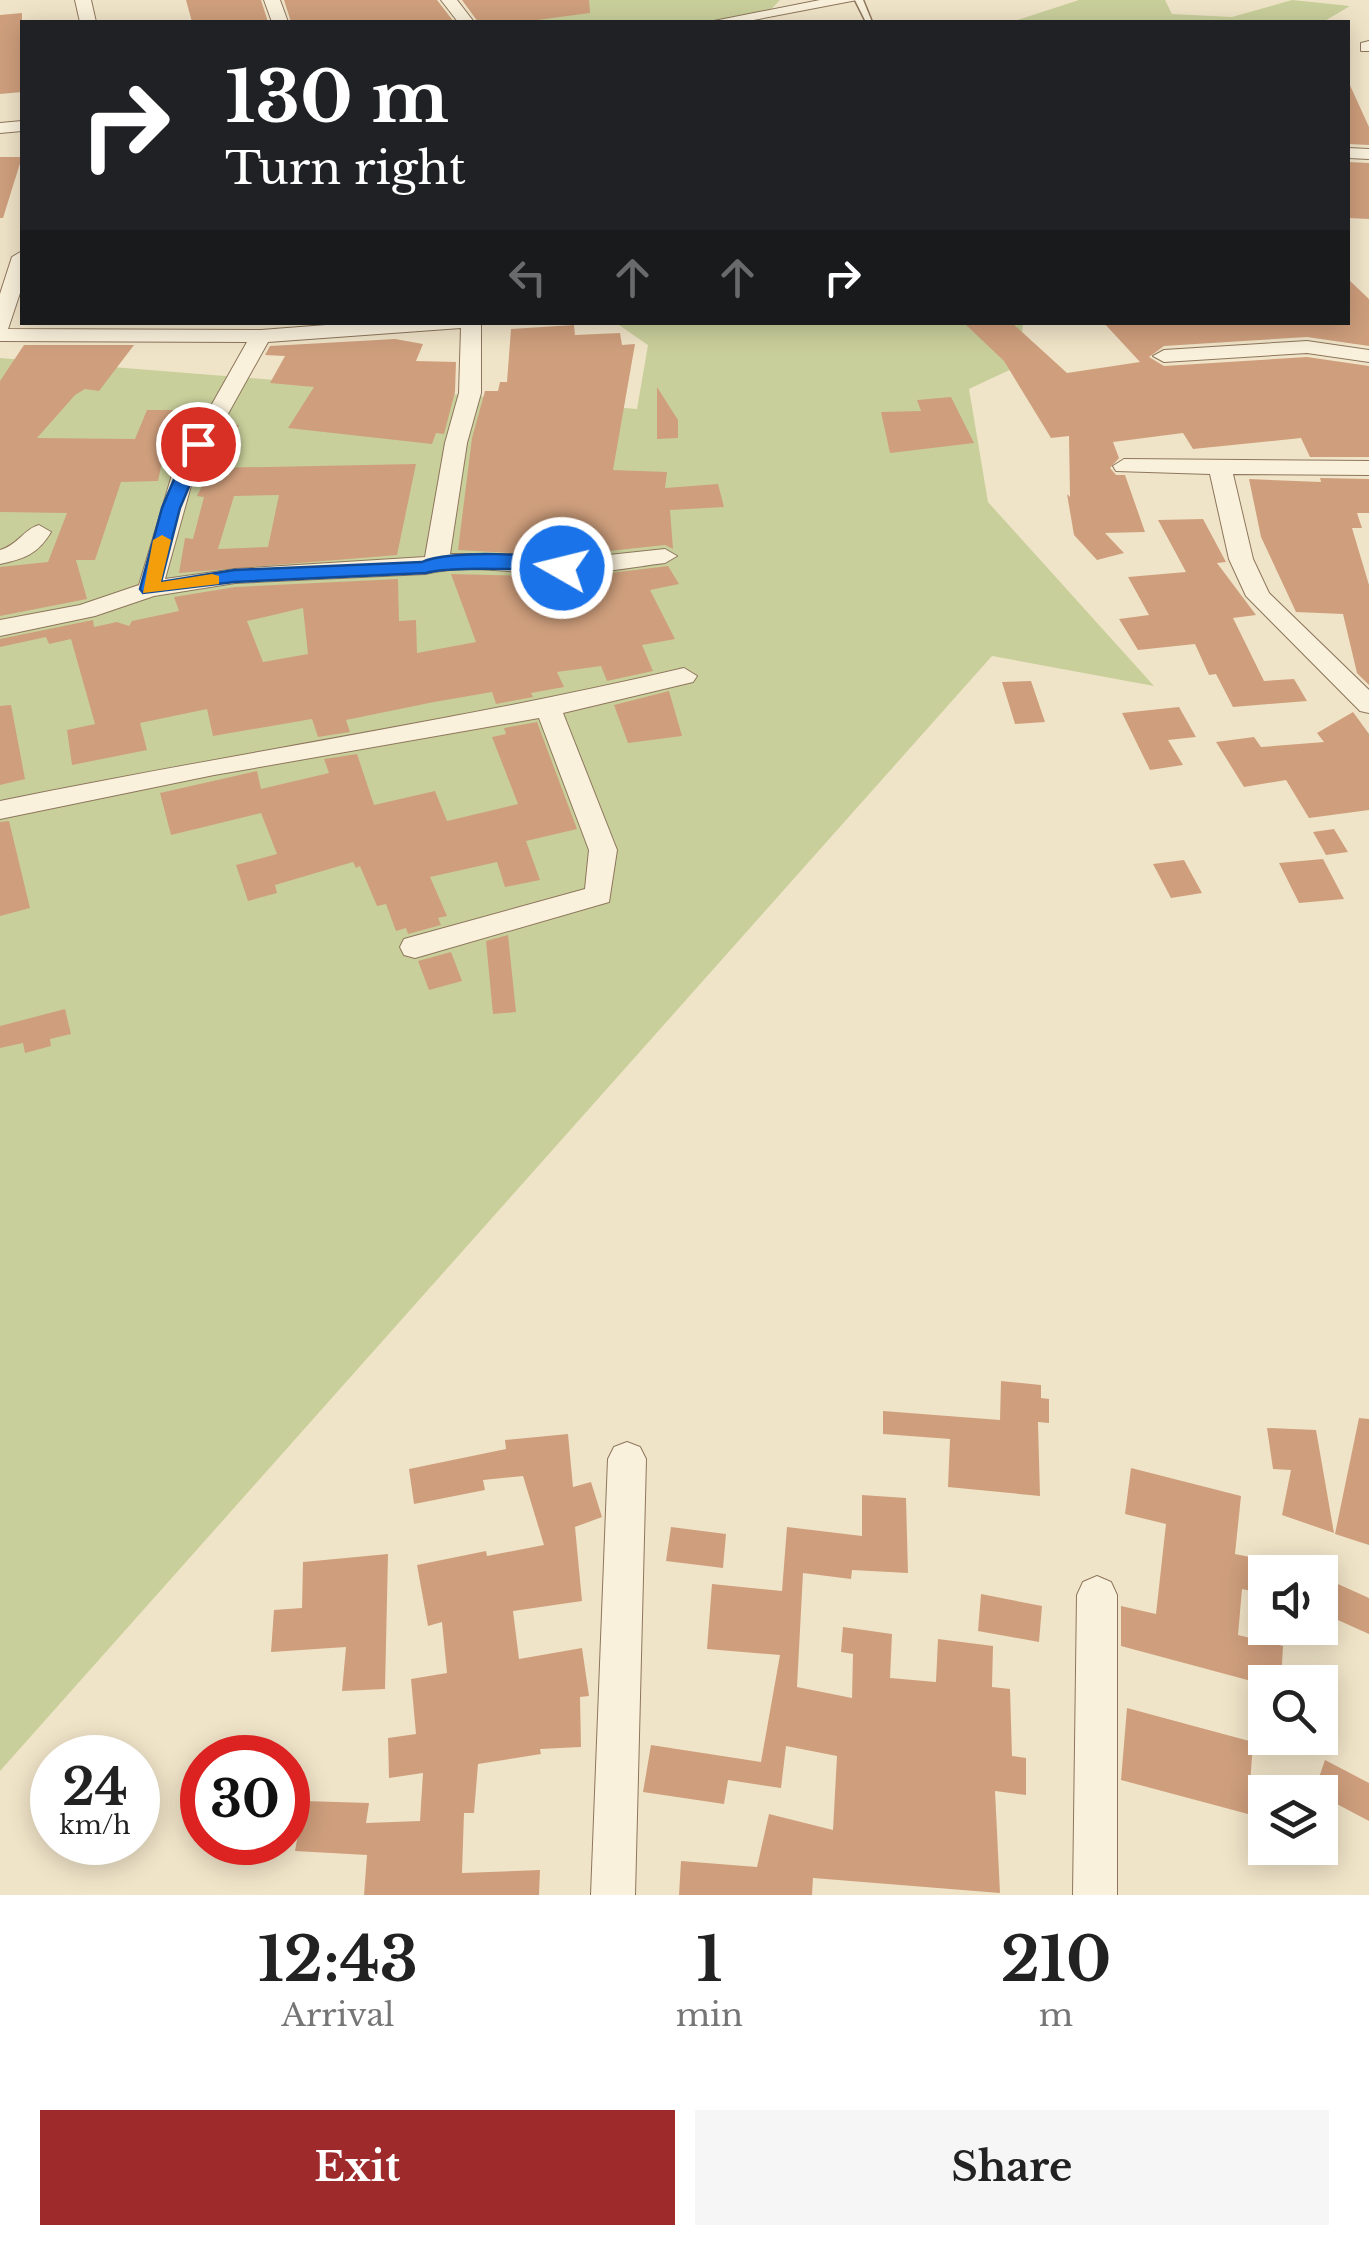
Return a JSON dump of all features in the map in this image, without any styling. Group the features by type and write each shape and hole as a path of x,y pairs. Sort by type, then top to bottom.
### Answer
{"street":[{"path":"729,20 849,0"},
{"path":"0,326 20,263"},
{"path":"0,335 230,329 261,336 419,325"},
{"path":"437,561 456,444 470,393 471,325"},
{"path":"150,589 183,475 261,336"},
{"path":"1164,356 1307,347 1369,356"},
{"path":"1124,466 1369,468"},
{"path":"1220,467 1241,558 1258,596 1369,705"},
{"path":"0,557 20,553 32,545 39,532"},
{"path":"0,628 86,612 150,589 234,576 426,567 437,561 519,561 562,568 665,556"},
{"path":"0,810 286,752 548,708 684,676"},
{"path":"415,947 599,894 603,850 548,708"},
{"path":"614,1895 627,1459"},
{"path":"1094,1895 1097,1595"}],"green space":[{"path":"518,0 780,0 761,20 526,20"},
{"path":"1079,0 1165,0 1172,14 1232,17 1292,0 1350,6 1326,20 1017,20"},
{"path":"619,325 1023,325 1020,365 969,389 988,502 1154,686 992,656 0,1771 0,358 637,409 648,345"}],"building":[{"path":"186,0 261,0 267,20 191,20"},
{"path":"284,0 437,0 452,20 290,20"},
{"path":"462,0 589,0 590,13 537,20 477,20"},
{"path":"22,13 20,92 0,94 0,15"},
{"path":"1350,85 1369,127 1369,145 1350,144"},
{"path":"0,157 20,157 3,218"},
{"path":"1350,162 1369,163 1369,219 1350,218"},
{"path":"1350,281 1369,299 1369,346 1307,337 1164,346 1149,357 1164,366 1307,357 1369,366 1369,457 1310,457 1301,438 1193,449 1183,433 1113,442 1119,458 1110,468 1116,475 1125,475 1145,532 1105,533 1124,553 1097,560 1074,535 1067,494 1070,497 1069,436 1051,438 1004,361 966,325 1014,325 1067,373 1140,362 1106,325 1350,325"},
{"path":"574,325 575,335 620,333 622,345 635,344 613,470 667,472 665,488 718,484 724,507 670,510 673,549 665,545 562,556 458,550 472,438 485,391 498,391 500,382 507,382 511,329"},
{"path":"395,339 423,344 416,361 456,362 455,392 444,434 436,433 432,444 288,428 314,387 270,383 285,356 265,355 270,346"},
{"path":"24,345 134,345 99,391 85,389 75,395 37,438 135,439 147,410 185,410 180,423 197,424 177,458 163,457 158,481 121,482 95,560 76,560 87,599 0,616 0,567 48,562 67,513 0,512 0,381"},
{"path":"657,387 678,420 678,438 657,439"},
{"path":"951,397 974,443 890,453 881,412 921,411 917,400"},
{"path":"226,425 239,425 225,460 207,459"},
{"path":"416,464 397,555 179,573 185,538 193,539 204,497 197,496 211,468","holes":["279,495 268,547 218,549 234,496"]},
{"path":"1320,478 1369,479 1369,513 1357,513 1362,528 1352,528 1369,585 1369,685 1357,673 1343,614 1296,612 1261,537 1249,479 1321,482"},
{"path":"1203,519 1226,562 1217,563 1256,615 1233,618 1264,681 1294,679 1307,701 1233,707 1216,674 1209,675 1195,644 1138,650 1119,619 1149,615 1128,577 1186,572 1158,520"},
{"path":"668,566 679,584 650,590 675,639 642,645 653,671 607,681 601,666 557,672 564,687 531,693 533,697 496,704 492,692 434,702 346,720 350,732 318,737 312,719 213,736 207,709 140,723 147,750 72,765 67,730 95,724 71,639 49,644 46,637 0,647 0,639 93,620 94,627 117,622 129,626 132,621 179,611 174,597 235,587 398,579 399,621 416,620 417,653 476,642 451,574 577,577","holes":["303,608 308,654 263,662 247,621"]},
{"path":"1031,681 1045,722 1015,724 1002,682"},
{"path":"669,691 682,736 628,743 614,705"},
{"path":"11,705 25,779 0,785 0,706"},
{"path":"1179,707 1196,737 1168,740 1183,765 1150,770 1122,713"},
{"path":"1353,712 1369,734 1369,810 1309,818 1286,780 1244,787 1216,742 1254,737 1261,747 1324,742 1317,733"},
{"path":"537,722 577,829 526,841 540,880 505,887 497,862 430,877 447,916 438,918 441,925 408,934 406,928 396,931 386,904 377,906 360,866 356,868 353,862 275,885 277,893 248,901 236,865 277,854 261,813 171,835 160,793 257,771 261,789 329,773 324,759 357,754 374,805 435,791 447,821 518,804 492,737 506,734 504,728"},
{"path":"9,821 30,908 0,916 0,822"},
{"path":"1334,829 1348,852 1326,855 1313,832"},
{"path":"1323,859 1344,899 1299,903 1279,863"},
{"path":"1184,860 1202,893 1171,898 1153,864"},
{"path":"508,935 516,1012 493,1014 486,941"},
{"path":"451,952 462,981 429,990 418,961"},
{"path":"65,1009 71,1034 50,1039 51,1046 25,1053 23,1043 0,1048 0,1026"},
{"path":"1001,1381 1041,1385 1041,1398 1049,1399 1049,1423 1038,1422 1040,1496 948,1487 950,1439 883,1434 883,1411 1000,1420"},
{"path":"1359,1418 1369,1419 1369,1545 1335,1534"},
{"path":"1267,1428 1316,1430 1334,1533 1282,1515 1291,1470 1273,1469"},
{"path":"568,1434 573,1487 591,1482 602,1517 575,1527 582,1601 513,1611 519,1659 582,1648 589,1696 580,1697 581,1747 540,1749 541,1754 478,1764 474,1813 464,1813 462,1873 540,1870 539,1895 364,1895 367,1855 310,1852 310,1801 369,1803 366,1823 420,1821 423,1773 389,1778 388,1738 416,1734 411,1679 447,1673 442,1622 428,1626 417,1565 486,1551 487,1556 544,1545 523,1476 483,1480 485,1490 414,1504 409,1469 506,1449 505,1440"},
{"path":"1131,1468 1241,1496 1235,1554 1248,1557 1248,1590 1242,1589 1238,1635 1248,1637 1248,1645 1283,1646 1282,1665 1248,1665 1248,1680 1121,1646 1121,1606 1156,1614 1166,1524 1125,1514"},
{"path":"862,1495 906,1498 908,1573 852,1570 851,1579 803,1573 797,1687 852,1698 853,1654 841,1652 843,1627 892,1634 890,1678 936,1682 938,1639 993,1646 992,1687 1010,1689 1012,1756 1026,1758 1026,1795 995,1791 1000,1893 813,1878 812,1895 679,1895 681,1861 757,1867 769,1814 833,1830 837,1756 786,1746 781,1788 728,1780 724,1804 643,1792 651,1745 761,1762 780,1655 707,1649 712,1584 782,1591 787,1527 862,1536"},
{"path":"671,1527 726,1534 723,1568 666,1561"},
{"path":"388,1554 385,1689 342,1691 346,1647 271,1652 274,1610 302,1608 303,1562"},
{"path":"1338,1584 1369,1598 1369,1634 1338,1620"},
{"path":"981,1594 1042,1606 1039,1642 978,1631"},
{"path":"1127,1708 1248,1741 1248,1755 1252,1755 1248,1814 1121,1780"},
{"path":"1325,1760 1369,1783 1369,1821 1338,1805 1338,1775 1320,1775"}],"slow traffic":[{"path":"162,540 150,589 212,580"}],"route":[{"path":"198,444 171,508 150,589 234,576 426,567 437,561 519,561 562,568"}]}
